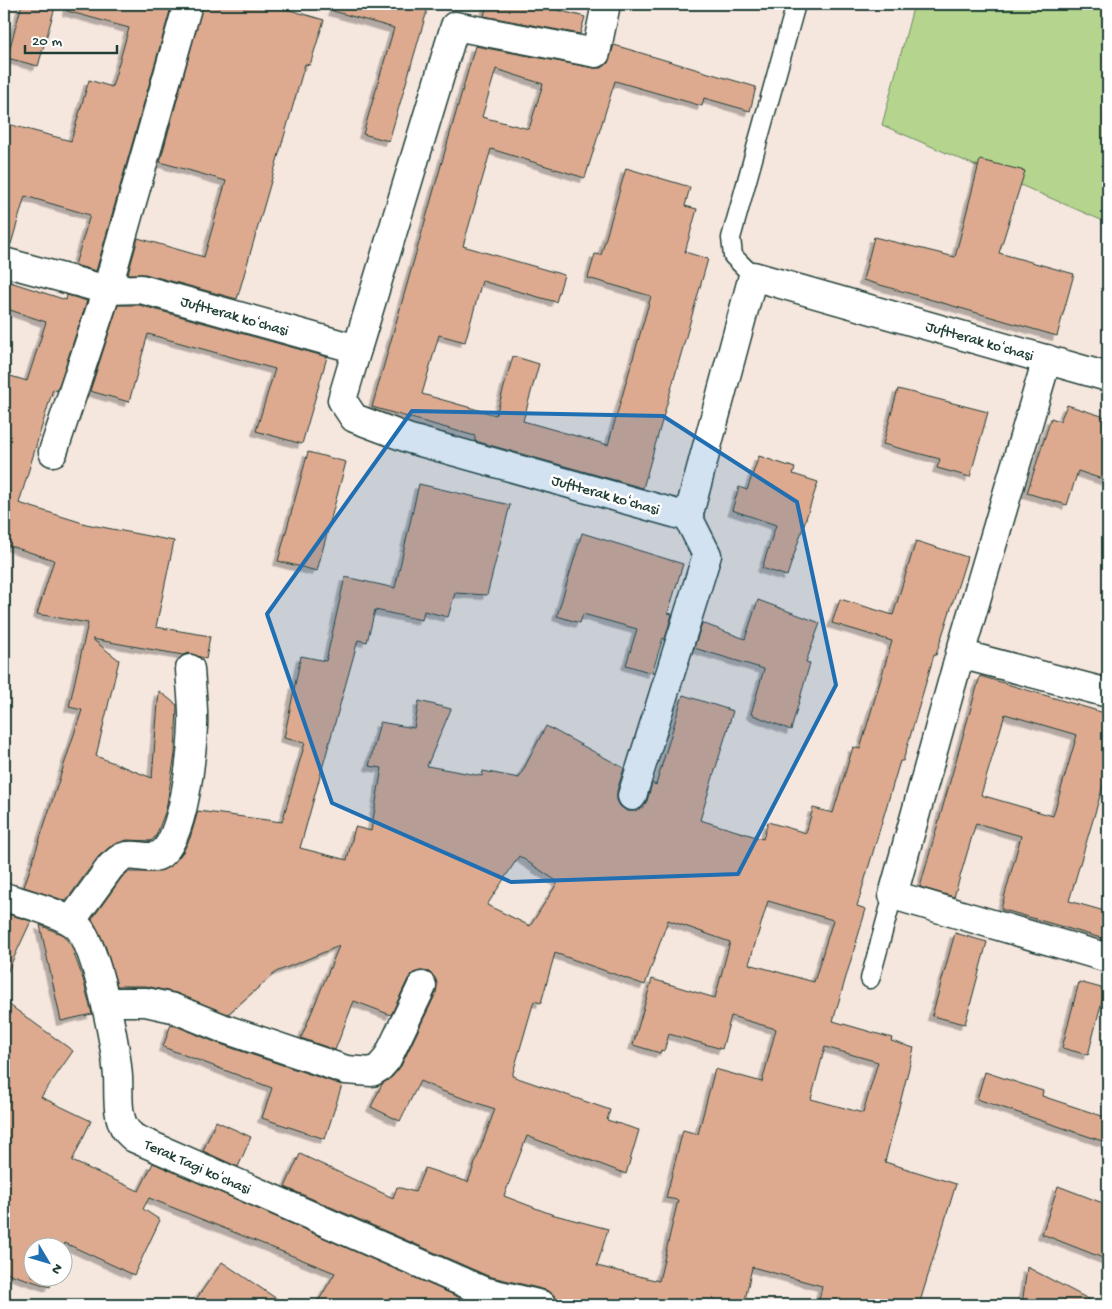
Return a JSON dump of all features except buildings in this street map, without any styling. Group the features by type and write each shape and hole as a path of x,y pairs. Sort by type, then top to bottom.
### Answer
{"street":[{"path":"53,452 107,290 188,4"},
{"path":"357,349 455,26 596,53 606,4"},
{"name":"Juftterak koʻchasi","path":"4,262 107,290 141,289 357,349 342,400 354,418 410,439 688,517"},
{"path":"632,796 707,555 688,517 753,276"},
{"name":"Juftterak koʻchasi","path":"753,276 1108,377"},
{"path":"1047,359 960,654 893,895 1108,958"},
{"path":"960,654 1108,693"},
{"path":"71,921 111,866 124,856 156,857 162,854 170,844 178,823 188,780 194,725 190,668"},
{"name":"Terak Tagi koʻchasi","path":"4,897 42,909 71,921 79,928 87,940 106,1002 118,1072 121,1118 125,1130 134,1138 483,1291 542,1305"},
{"path":"106,1002 146,1002 173,1008 222,1028 346,1070 372,1072 380,1067 387,1058 422,986"}],"lane":[{"path":"753,276 733,256 731,238 796,4"},
{"path":"870,979 893,895"}],"highlighted area":[{"path":"412,411 663,416 797,502 836,685 738,874 511,882 332,803 267,614"}],"green space":[{"path":"914,4 1108,4 1108,223 882,125"}]}
